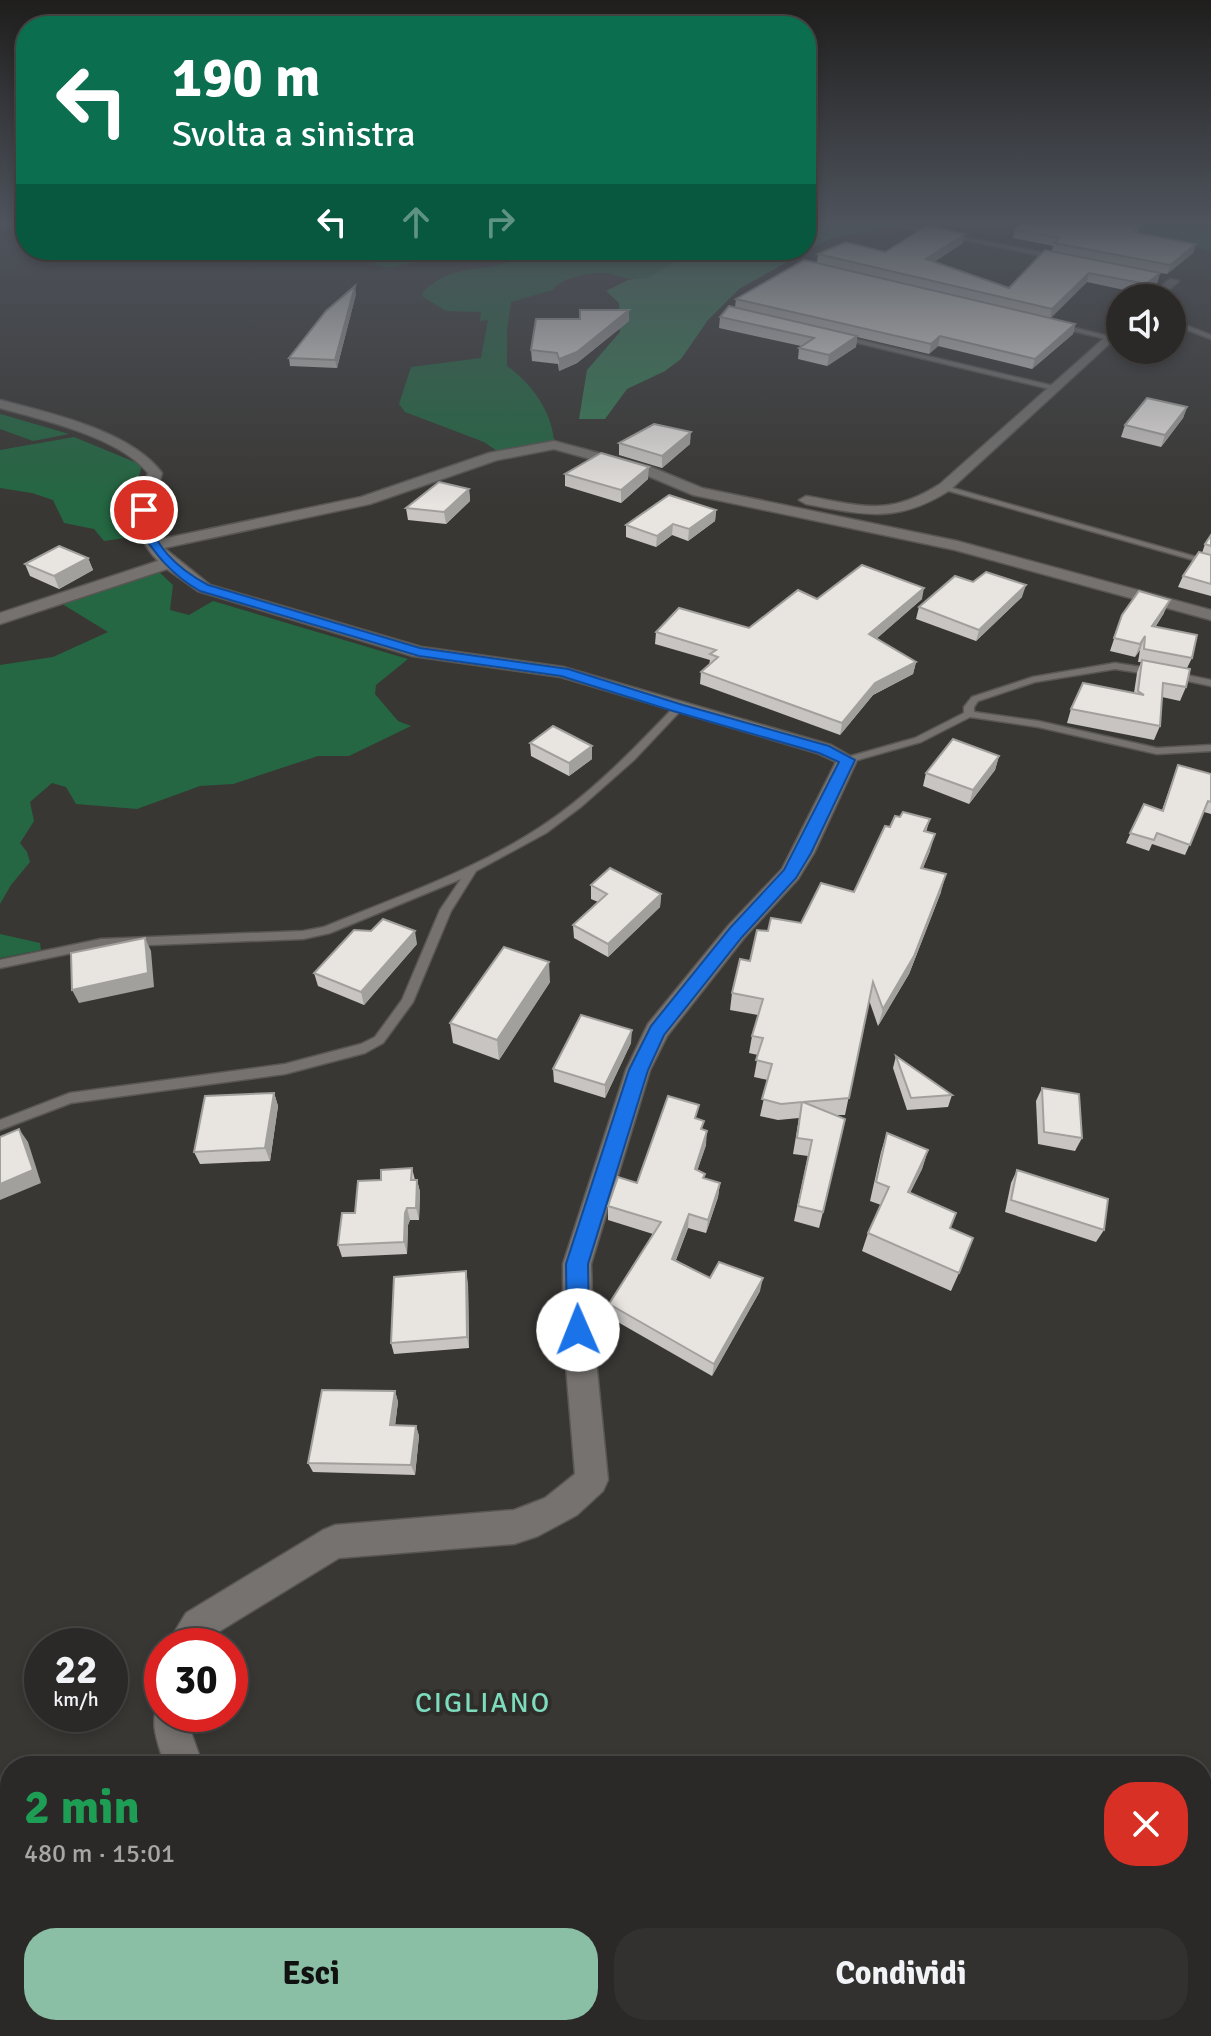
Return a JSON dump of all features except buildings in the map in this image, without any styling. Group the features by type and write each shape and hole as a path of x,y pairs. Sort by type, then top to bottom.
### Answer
{"street":[{"path":"156,545 365,501 494,456 554,445 646,470 891,513 918,505 945,487 1106,341"},
{"path":"0,404 124,446 151,463 155,473 146,494 143,527 168,563 182,576 204,588 419,652 563,672 824,749 847,760 790,874 736,932 665,1021 638,1070 577,1264 578,1330 592,1480 568,1503 543,1520 514,1527 335,1542 196,1628"},
{"path":"646,470 698,492 957,546 1211,615"},
{"path":"0,619 168,563"},
{"path":"173,1732 181,1756"}],"lane":[{"path":"1051,324 1106,332"},
{"path":"1186,327 1211,337"},
{"path":"836,337 1054,388"},
{"path":"945,487 1211,563"},
{"path":"969,714 969,707 975,699 1002,690 1033,680 1115,666 1211,683"},
{"path":"0,964 101,943 303,935 326,930 472,870 543,830 632,757 678,708"},
{"path":"847,760 918,740 969,714 1038,724 1157,751 1211,748"},
{"path":"0,1125 70,1098 285,1069 365,1048 379,1040 407,1002 446,910 472,870"}],"green space":[{"path":"481,315 509,315 507,366 538,398 549,418 554,440 497,451 484,442 405,412 399,404 411,367 481,358 488,320 480,321"},
{"path":"619,315 713,315 681,359 665,371 627,389 605,419 579,419 587,370 620,332"},
{"path":"0,414 69,434 33,441 0,429"},
{"path":"74,437 142,465 129,513 131,537 104,541 94,529 64,523 53,500 0,488 0,450"},
{"path":"154,571 173,585 170,610 189,615 213,601 408,659 376,685 375,694 398,721 411,726 349,756 318,756 233,784 200,786 137,809 76,804 66,787 52,783 30,802 34,821 20,843 30,862 0,904 0,665 53,657 108,632 59,602"},
{"path":"0,934 40,943 41,950 0,958"}],"district":[{"name":"CIGLIANO","path":"483,1703"}],"route":[{"path":"144,510 143,527 168,563 182,576 204,588 419,652 563,672 824,749 847,760 790,874 736,932 669,1015 657,1031 638,1070 577,1264 578,1330"}]}
